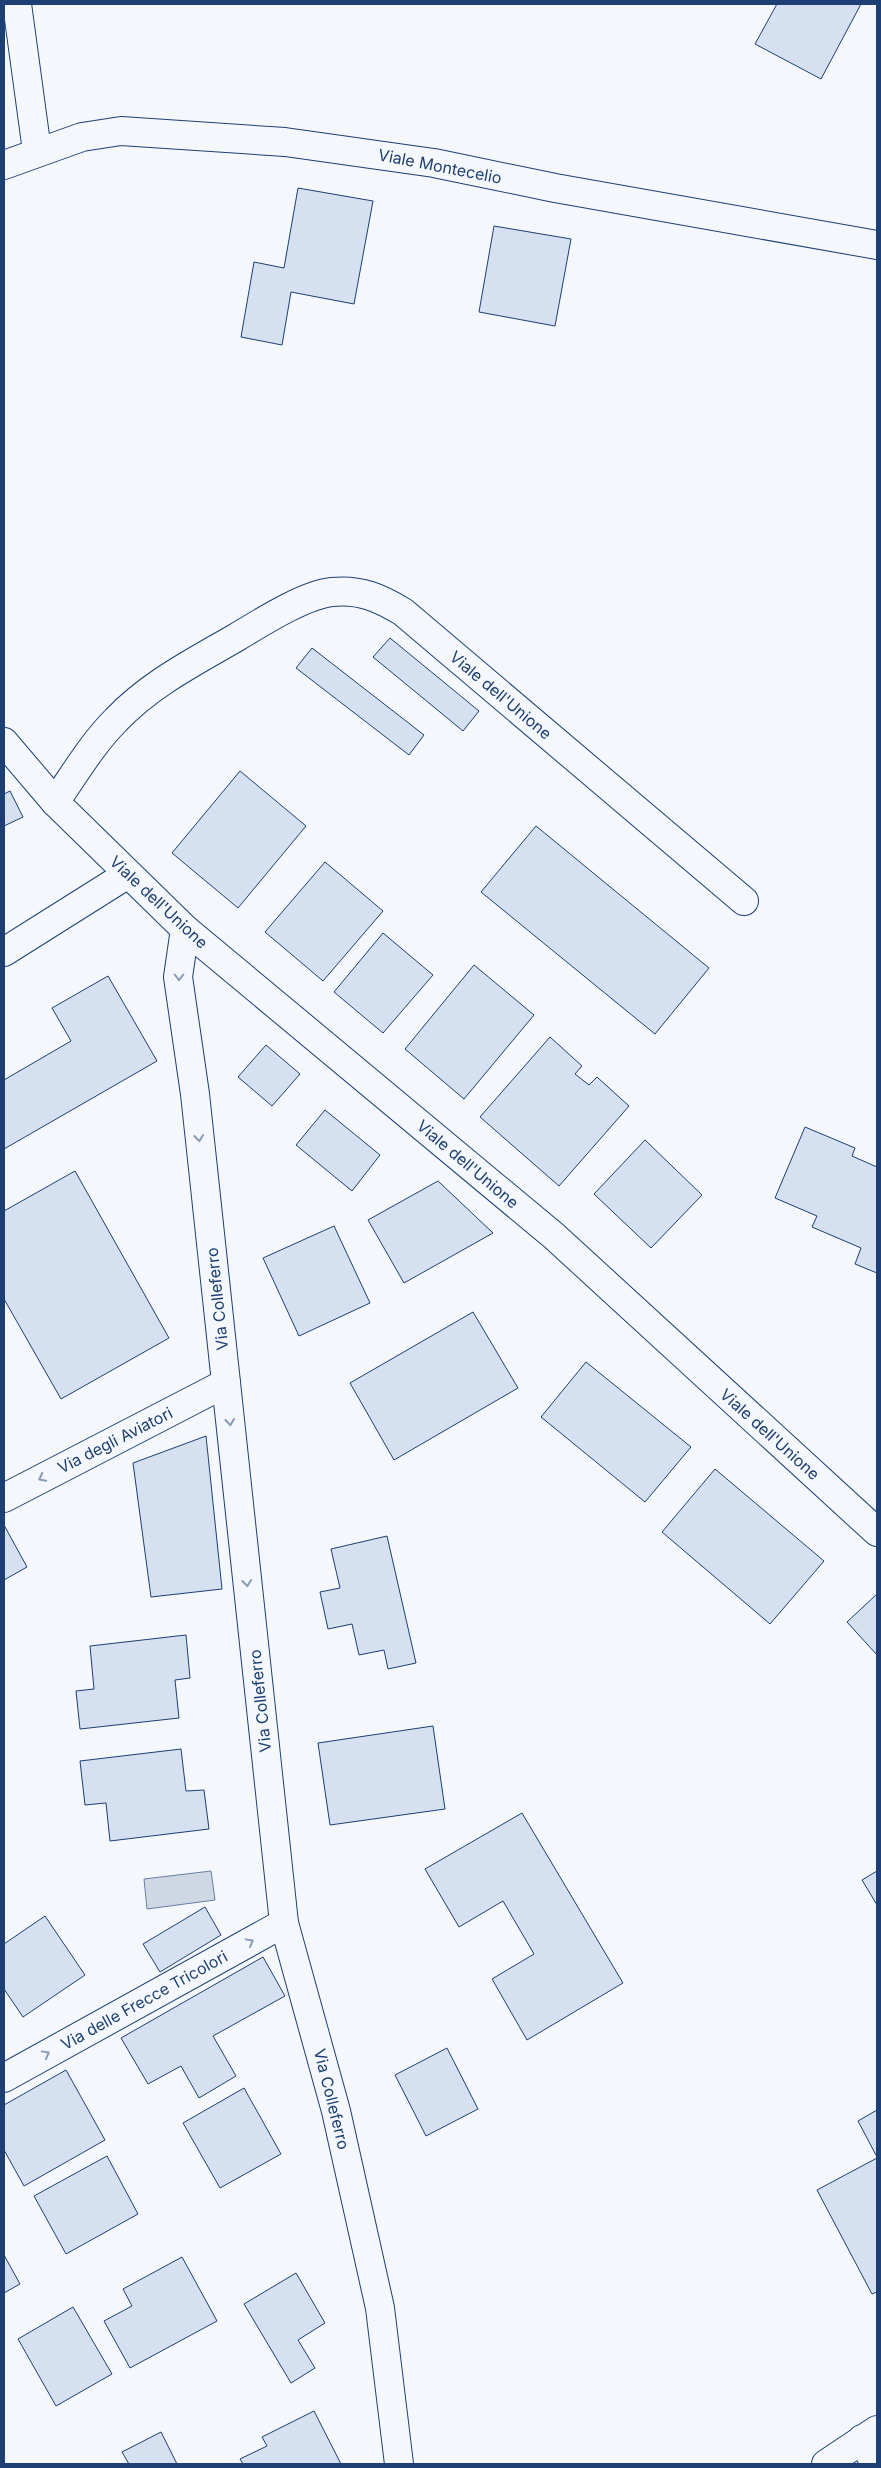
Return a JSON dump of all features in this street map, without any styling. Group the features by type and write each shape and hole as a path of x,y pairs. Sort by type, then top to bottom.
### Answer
{"street":[{"path":"17,4 38,151"},
{"name":"Viale Montecelio","path":"4,164 82,137 121,131 285,142 424,161 555,188 877,245"},
{"name":"Viale dell'Unione","path":"55,802 107,729 156,685 285,610 329,592 360,592 384,601 403,612 744,901"},
{"name":"Viale dell'Unione","path":"4,742 55,802 185,929 554,1236 877,1532"},
{"path":"4,952 128,874"},
{"name":"Via Colleferro","path":"185,929 178,977 195,1094 284,1923 336,2112 380,2308 399,2464"},
{"name":"Via degli Aviatori","path":"4,1498 226,1383"},
{"name":"Via delle Frecce Tricolori","path":"4,2078 284,1923"},
{"path":"826,2464 870,2435 876,2464"}],"shaded area":[{"path":"211,1871 215,1900 147,1909 144,1879"}],"building":[{"path":"777,4 861,4 821,79 755,44"},
{"path":"298,188 373,201 354,304 291,292 282,345 241,337 254,262 284,268"},
{"path":"494,226 571,239 555,326 479,312"},
{"path":"390,638 479,711 463,731 373,657"},
{"path":"312,648 424,735 409,755 296,668"},
{"path":"240,771 306,826 238,908 172,853"},
{"path":"10,791 23,817 4,826 4,794"},
{"path":"536,826 709,968 655,1034 481,892"},
{"path":"325,862 383,911 323,981 265,932"},
{"path":"383,933 433,975 383,1033 334,992"},
{"path":"474,965 534,1015 464,1099 405,1049"},
{"path":"108,976 157,1061 4,1149 4,1080 71,1041 52,1008"},
{"path":"550,1037 582,1066 575,1074 589,1085 597,1077 629,1106 559,1186 480,1117"},
{"path":"266,1045 300,1074 272,1106 238,1077"},
{"path":"325,1110 380,1155 352,1191 296,1145"},
{"path":"805,1127 855,1148 852,1156 877,1167 877,1273 855,1264 861,1248 812,1227 817,1216 775,1198"},
{"path":"645,1140 702,1195 651,1248 594,1194"},
{"path":"75,1171 169,1338 61,1399 4,1299 4,1211"},
{"path":"438,1181 493,1233 404,1283 368,1220"},
{"path":"334,1226 370,1303 299,1336 263,1258"},
{"path":"473,1312 518,1388 394,1460 350,1383"},
{"path":"586,1362 691,1447 645,1502 541,1417"},
{"path":"206,1436 222,1589 151,1597 133,1463"},
{"path":"715,1469 824,1561 770,1624 662,1532"},
{"path":"4,1525 27,1567 4,1580"},
{"path":"387,1536 416,1663 388,1669 384,1650 359,1655 352,1624 328,1629 320,1592 340,1588 331,1549"},
{"path":"877,1594 877,1655 847,1622"},
{"path":"186,1635 190,1678 175,1680 179,1718 80,1729 76,1691 94,1689 90,1646"},
{"path":"433,1726 445,1809 330,1825 318,1743"},
{"path":"181,1749 186,1791 204,1790 209,1829 110,1841 106,1803 85,1805 80,1761"},
{"path":"522,1813 623,1983 527,2040 492,1979 534,1954 503,1901 459,1927 425,1869"},
{"path":"877,1871 877,1905 862,1880"},
{"path":"205,1907 221,1935 160,1972 143,1944"},
{"path":"45,1916 85,1975 23,2017 4,1989 4,1944"},
{"path":"263,1957 285,1996 213,2036 236,2076 199,2098 181,2066 148,2084 121,2038"},
{"path":"447,2048 478,2109 426,2136 395,2075"},
{"path":"66,2070 105,2140 24,2186 4,2150 4,2105"},
{"path":"244,2088 281,2154 220,2188 183,2123"},
{"path":"877,2110 877,2157 858,2121"},
{"path":"107,2156 138,2214 66,2254 34,2196"},
{"path":"877,2158 877,2292 872,2294 817,2190"},
{"path":"4,2255 20,2284 4,2293"},
{"path":"182,2257 217,2321 130,2368 104,2321 132,2306 123,2289"},
{"path":"296,2273 325,2323 298,2340 315,2368 291,2383 244,2304"},
{"path":"73,2307 112,2374 56,2406 18,2339"},
{"path":"314,2411 341,2464 243,2464 240,2459 267,2446 262,2437"},
{"path":"161,2432 177,2464 129,2464 122,2452"}]}
